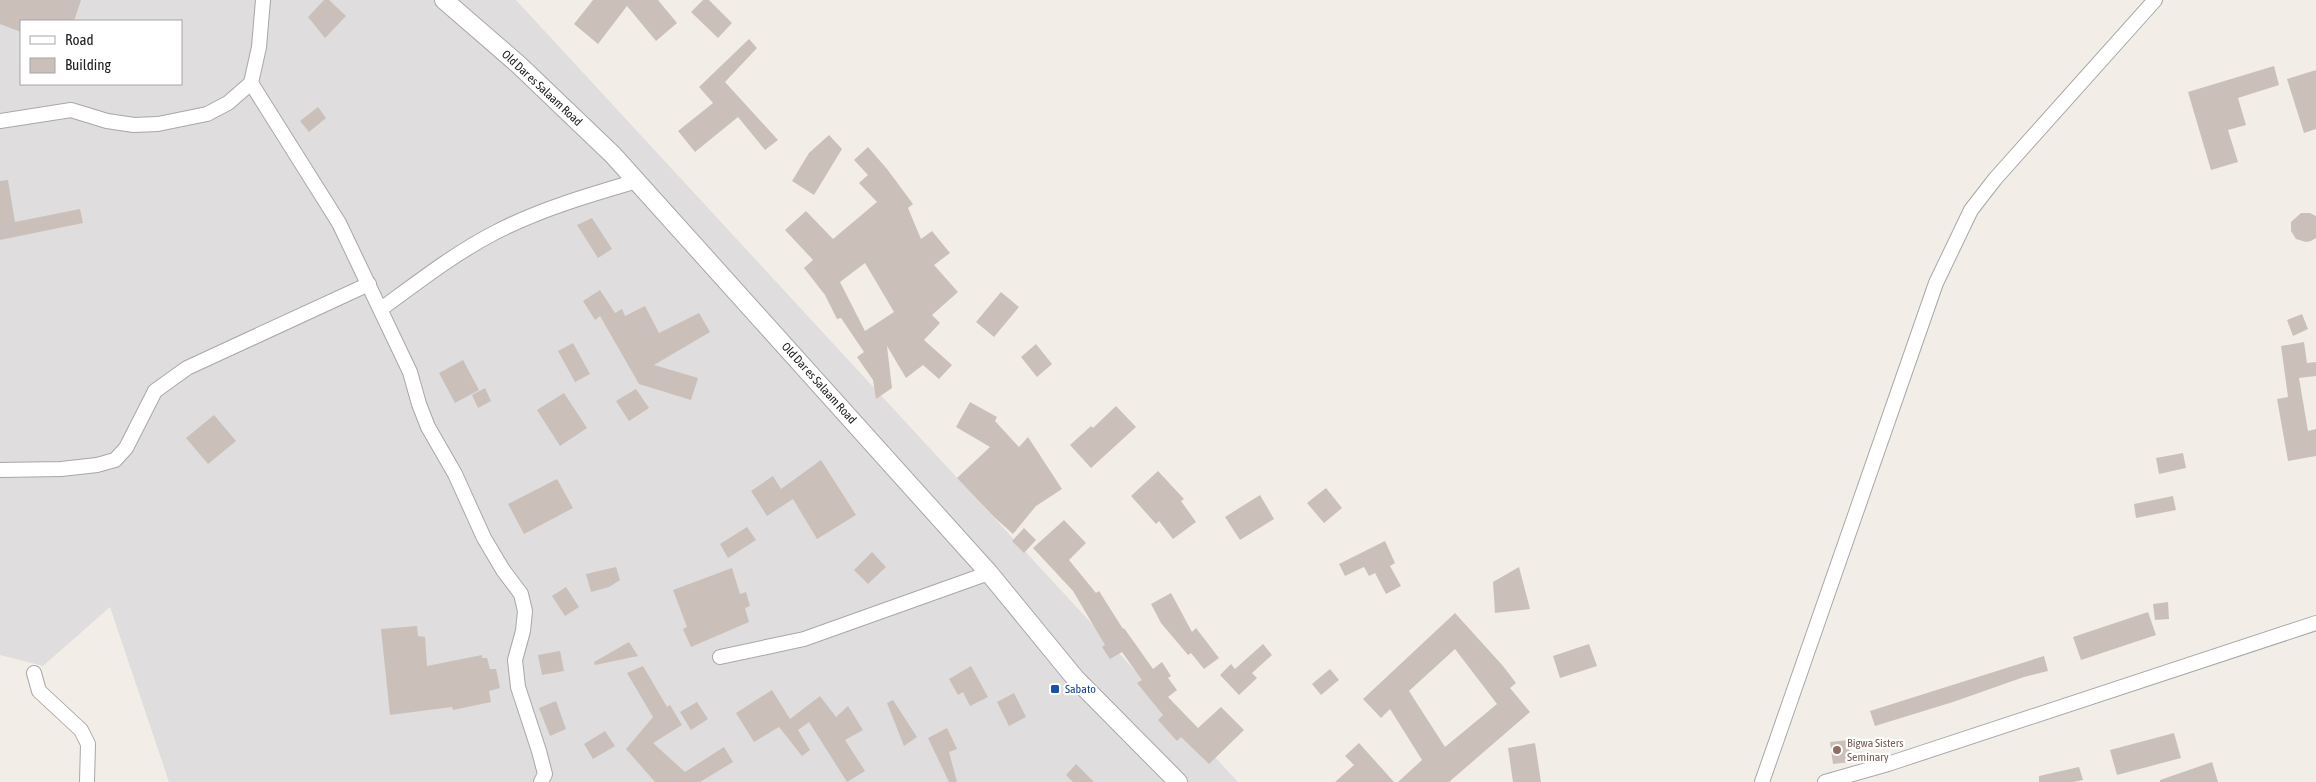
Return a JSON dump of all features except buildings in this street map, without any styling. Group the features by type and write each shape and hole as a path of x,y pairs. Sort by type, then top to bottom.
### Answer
{"street":[{"path":"0,121 71,110 107,121 134,125 158,124 207,114 228,103 251,83 259,47 263,0"},
{"name":"Old Dar es Salaam Road","path":"444,0 519,65 613,155 988,573 1075,678 1178,782"},
{"path":"1762,782 1936,283 1971,210 1995,179 2154,0"},
{"path":"251,83 339,223 410,372 418,404 428,427 455,474 484,538 503,570 521,594 525,611 523,631 516,660 518,687 545,774 542,782"},
{"path":"381,308 439,267 496,232 562,203 637,181"},
{"path":"0,470 61,469 98,465 115,460 126,448 155,391 187,368 369,284"},
{"path":"720,657 804,639 988,573"},
{"path":"1825,782 1907,758 2316,623"},
{"path":"34,673 39,690 81,730 88,744 87,782"}],"shaded area":[{"path":"0,0 516,0 1238,782 169,782 110,607 43,666 0,655"}],"place":[{"name":"Sabato","path":"1055,689"},
{"name":"Bigwa Sisters Seminary","path":"1837,750"}]}
